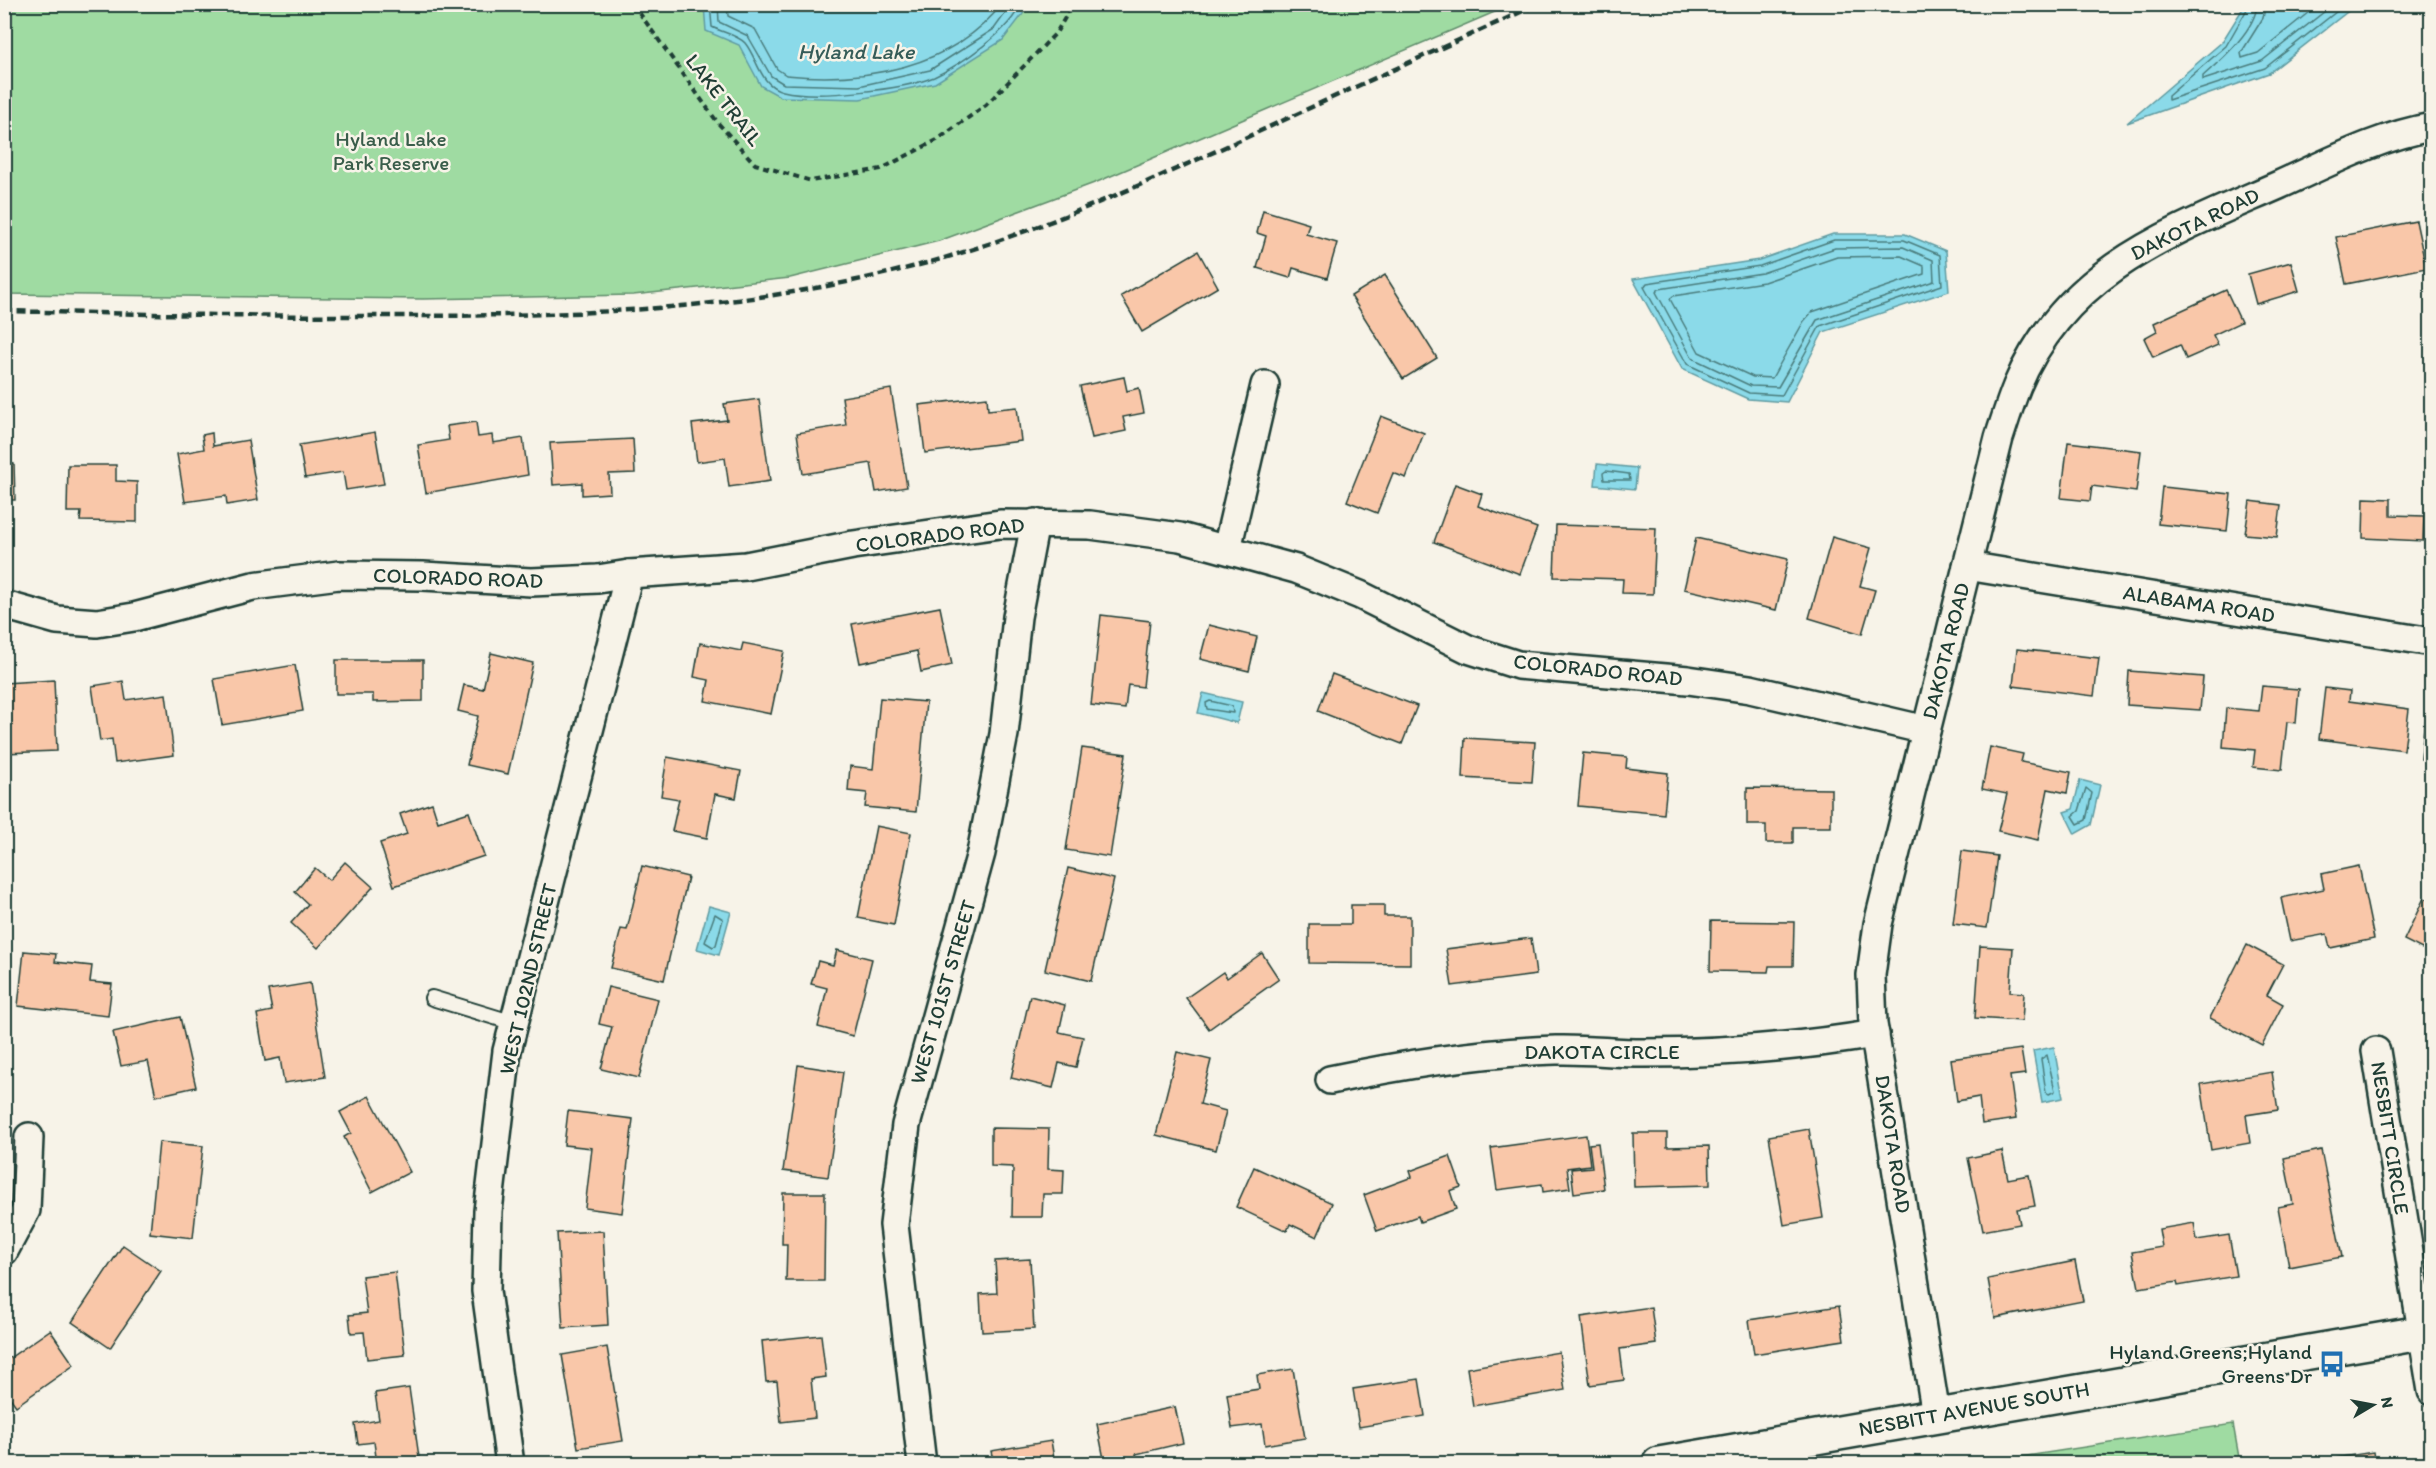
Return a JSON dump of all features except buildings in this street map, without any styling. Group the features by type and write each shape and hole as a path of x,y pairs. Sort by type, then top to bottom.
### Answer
{"street":[{"name":"DAKOTA ROAD","path":"1936,1415 1875,1034 1871,975 1878,924 1926,730 1999,438 2018,384 2046,335 2084,290 2128,255 2178,229 2359,149 2432,126"},
{"path":"1227,549 1265,385"},
{"name":"WEST 101ST STREET","path":"922,1464 894,1225 906,1125 981,853 1004,734 1017,617 1035,523"},
{"name":"COLORADO ROAD","path":"4,605 57,620 97,623 134,617 253,586 339,575 423,576 531,582 598,579 629,574 746,566 853,545 1000,524 1090,525 1180,537 1296,569 1360,595 1468,649 1518,665 1688,680 1750,689 1926,730"},
{"name":"ALABAMA ROAD","path":"1967,566 2432,642"},
{"name":"WEST 102ND STREET","path":"510,1464 486,1291 488,1211 507,1051 629,574"},
{"name":"DAKOTA CIRCLE","path":"1330,1080 1390,1067 1473,1055 1558,1050 1641,1053 1737,1051 1875,1034"},
{"name":"NESBITT CIRCLE","path":"2376,1051 2427,1331 2432,1391"},
{"path":"4,1251 26,1210 29,1137"},
{"name":"NESBITT AVENUE SOUTH","path":"1659,1464 2427,1331"}],"lane":[{"path":"432,998 514,1023"}],"path":[{"name":"LAKE TRAIL","path":"633,4 718,123 755,164 811,181 881,170 937,140 986,105 1056,33 1073,4"}],"green space":[{"name":"Hyland Lake Park Reserve","path":"5,5 1511,5 1097,182 939,241 790,278 633,295 423,299 5,294"},
{"path":"2233,1424 2240,1463 1982,1463"}],"water":[{"name":"Hyland Lake","path":"704,4 1026,5 1023,14 1003,40 935,83 860,99 781,97 761,86 739,45 706,31"},
{"path":"2245,5 2356,5 2269,73 2127,123 2222,42"},
{"path":"1833,234 1905,234 1946,251 1949,291 1823,332 1787,402 1748,399 1682,369 1633,279 1759,260"},
{"path":"1597,464 1637,468 1635,489 1595,485"},
{"path":"1203,693 1242,702 1237,723 1198,713"},
{"path":"2080,780 2100,785 2091,825 2075,834 2064,812 2073,809"},
{"path":"709,906 731,912 719,955 697,949"},
{"path":"2054,1047 2063,1098 2042,1102 2033,1051"}],"railway":[{"path":"4,311 333,316 582,313 714,303 846,282 958,254 1094,204 1225,147 1538,4"}],"place":[{"name":"Hyland Greens;Hyland Greens Dr","path":"2332,1364"}]}
